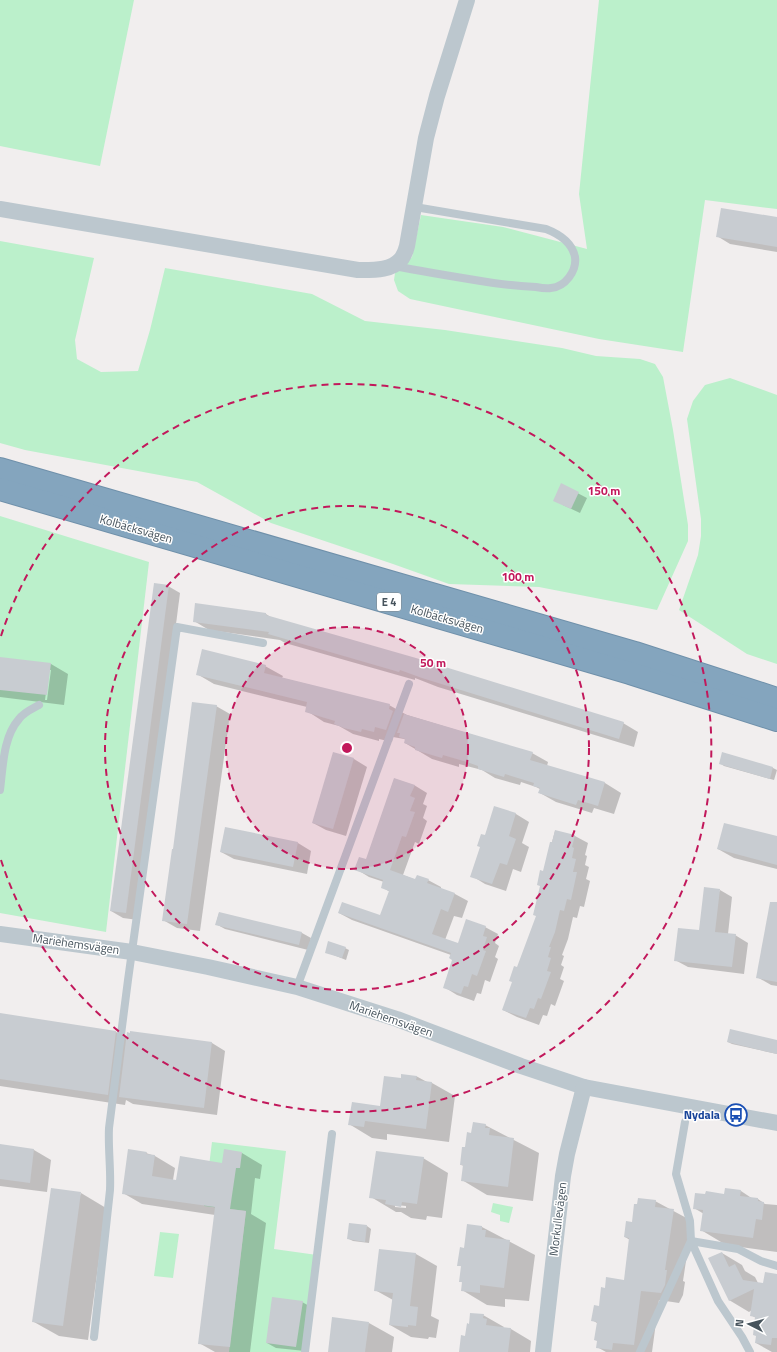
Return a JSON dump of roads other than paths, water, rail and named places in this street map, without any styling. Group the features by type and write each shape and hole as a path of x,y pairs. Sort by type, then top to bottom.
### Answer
{"highway":[{"name":"Kolbäcksvägen","path":"0,469 620,649 777,699"},
{"name":"Kolbäcksvägen","path":"0,489 630,672 777,720"}],"street":[{"path":"0,209 358,270 373,270 394,266 402,258 407,246 428,131 437,96 467,0"},
{"name":"Mariehemsvägen","path":"0,934 132,952 297,987 397,1019 514,1064 584,1087 777,1123"},
{"name":"Morkullevägen","path":"543,1352 563,1176 584,1087"}],"lane":[{"path":"394,266 513,286 551,288 559,286 566,281 574,267 575,260 572,248 557,233 546,229 415,207"},
{"path":"94,1337 110,1190 111,1166 108,1143 109,1128 177,627 262,643"},
{"path":"297,987 409,684"},
{"path":"0,790 6,748 12,728 26,712 39,705"},
{"path":"685,1122 676,1174 690,1221 691,1241 718,1301 750,1352"},
{"path":"305,1352 332,1134"},
{"path":"691,1241 738,1249 761,1261 777,1266"},
{"path":"640,1352 691,1241"}],"place":[{"name":"Nydala","path":"736,1115"}]}
